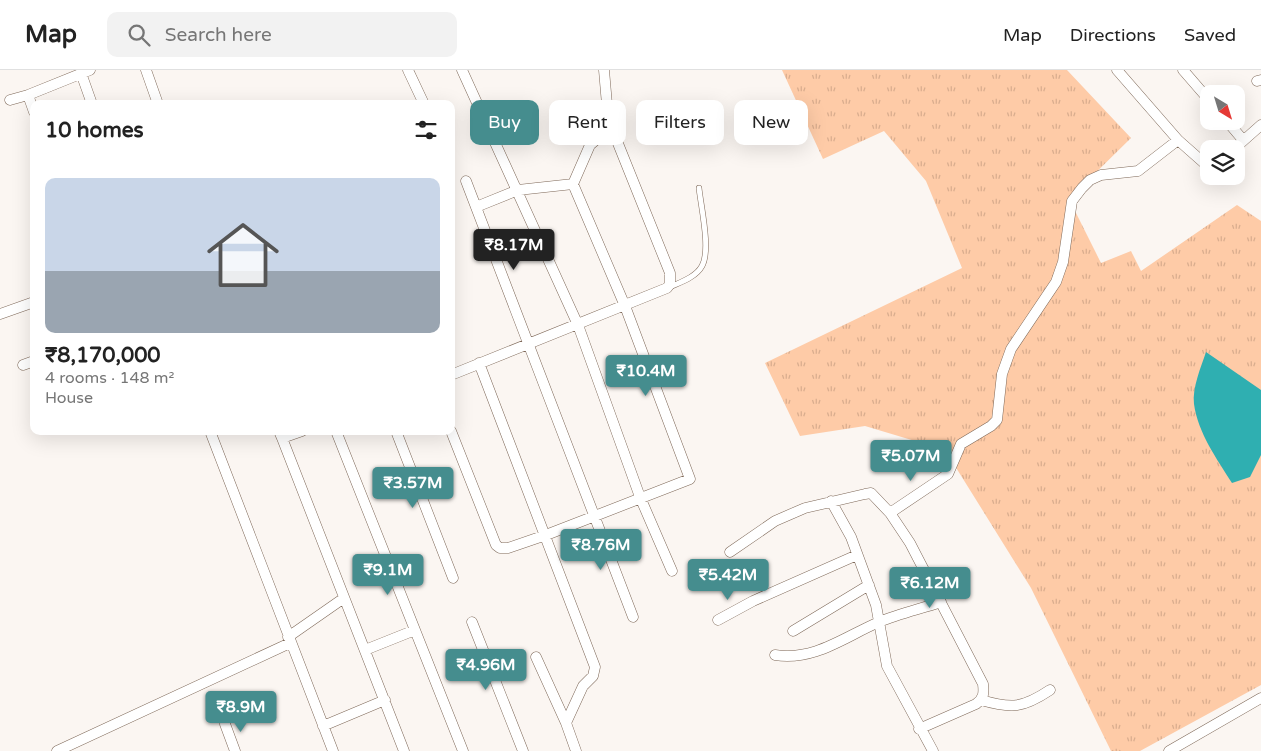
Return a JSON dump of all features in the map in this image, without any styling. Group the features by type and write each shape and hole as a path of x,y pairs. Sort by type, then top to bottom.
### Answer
{"street":[{"path":"146,70 157,100"},
{"path":"408,70 422,100"},
{"path":"462,70 578,325 640,496 672,571"},
{"path":"604,70 606,100"},
{"path":"1117,70 1178,140 1200,159"},
{"path":"1183,70 1200,90"},
{"path":"10,100 28,95 85,72 91,100"},
{"path":"28,95 30,101"},
{"path":"1235,130 1243,140 1261,125"},
{"path":"890,514 948,474 961,444 991,426 997,420 1002,374 1011,349 1056,282 1063,262 1072,201 1082,188 1090,180 1101,175 1138,171 1178,140"},
{"path":"453,435 496,544 500,548 508,548 546,535 640,496 690,479 625,306 573,184 590,145"},
{"path":"455,372 625,306 667,288 670,284 670,273 619,145"},
{"path":"466,181 633,618"},
{"path":"476,207 518,190 573,184"},
{"path":"0,314 30,303"},
{"path":"23,365 30,362"},
{"path":"479,363 595,668 593,676 583,686 566,723"},
{"path":"212,435 333,751"},
{"path":"281,435 404,751"},
{"path":"338,435 463,751"},
{"path":"398,435 453,578"},
{"path":"730,552 775,522 804,508 871,493 890,514 910,542 983,684 984,693 981,700"},
{"path":"831,501 851,537 869,585 880,622 887,666 919,729 933,751"},
{"path":"718,620 753,600 857,555"},
{"path":"792,630 869,585"},
{"path":"57,751 289,640 344,598"},
{"path":"775,655 805,656 880,622 941,602"},
{"path":"472,622 523,751"},
{"path":"365,650 415,630"},
{"path":"536,657 566,723 576,751"},
{"path":"919,729 981,700 1011,707 1036,699 1050,690"},
{"path":"1170,751 1261,698"},
{"path":"323,726 384,700"},
{"path":"225,724 235,751"}],"lane":[{"path":"667,288 692,276 702,266 705,253 699,188"}],"green space":[{"path":"782,70 1067,70 1131,138 1069,199 1101,263 1131,251 1141,271 1237,205 1261,221 1261,685 1140,751 1111,751 1031,588 945,450 865,426 800,436 765,363 962,268 926,181 884,131 823,159 808,126 808,100 796,100"}],"water":[{"path":"1206,352 1261,390 1261,455 1250,477 1232,483 1214,455 1196,415 1194,398 1196,384"}]}
